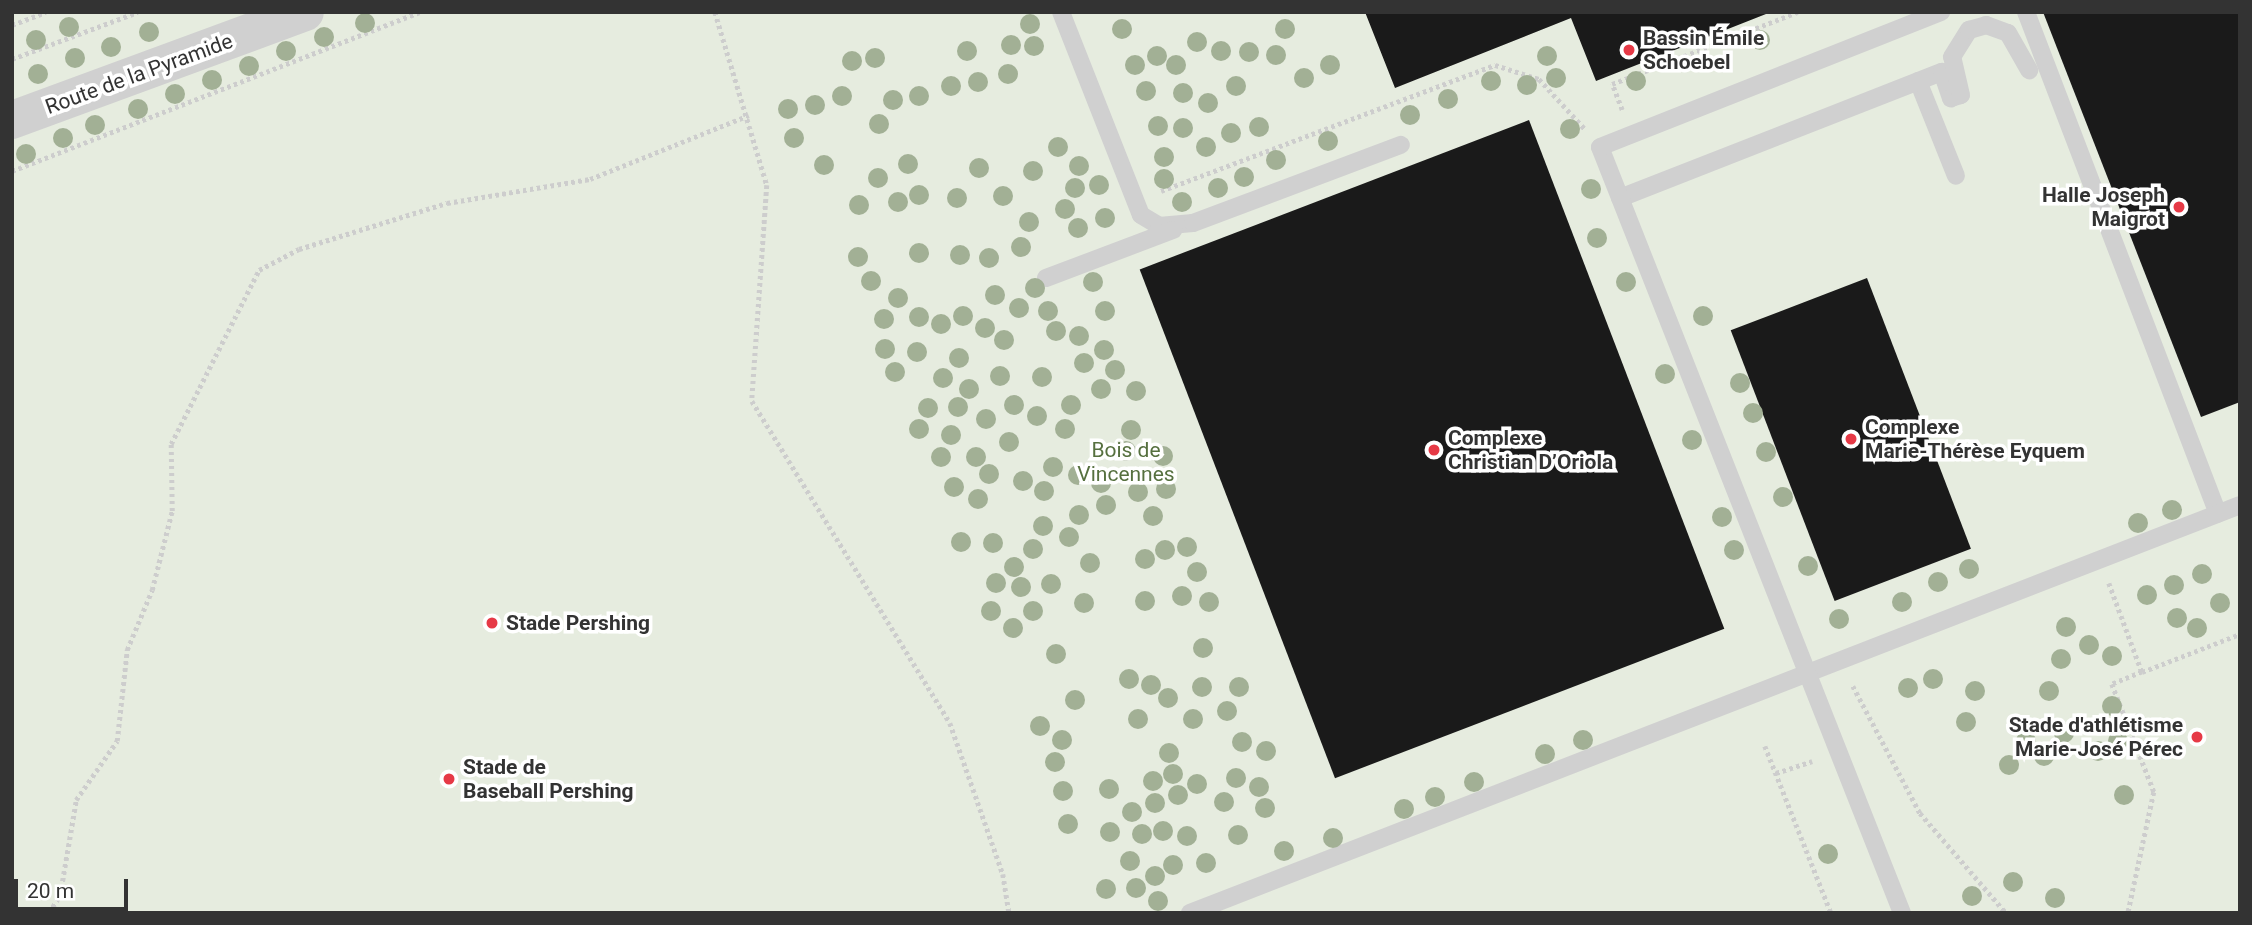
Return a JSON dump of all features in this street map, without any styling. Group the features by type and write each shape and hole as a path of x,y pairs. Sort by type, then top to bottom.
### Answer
{"street":[{"name":"Route de la Pyramide","path":"12,120 305,12"}],"lane":[{"path":"1061,12 1141,215 1177,228"},
{"path":"1902,913 1600,147 1941,12"},
{"path":"2026,12 2218,514"},
{"path":"1620,198 1942,72 1951,98 1961,95 1954,48 1969,30 1986,25 2008,33 2029,70"},
{"path":"1918,81 1956,176"},
{"path":"1045,278 1401,145"},
{"path":"1190,913 2240,505"}],"path":[{"path":"12,25 46,12"},
{"path":"12,59 138,12"},
{"path":"12,171 420,12"},
{"path":"715,12 767,185 752,401 950,723 1003,874 1009,913"},
{"path":"1631,135 1612,85 1798,12"},
{"path":"49,913 60,894 76,800 117,741 127,650 152,590 172,511 171,444 259,270 299,249 447,203 590,179 748,115"},
{"path":"2099,560 2143,672"},
{"path":"2128,913 2154,792 2112,684 2240,634"},
{"path":"1839,660 1920,813 2007,913"},
{"path":"1765,746 1831,913"},
{"path":"1776,773 1839,753"}],"green space":[{"name":"Bois de Vincennes","path":"12,12 2240,12 2240,913 12,913"}],"building":[{"path":"1365,12 1766,14 1596,81 1571,18 1395,88"},
{"name":"Halle Joseph Maigrot","path":"2043,12 2240,12 2240,402 2201,417"},
{"name":"Complexe Christian D’Oriola","path":"1529,120 1724,629 1335,778 1140,269"},
{"name":"Complexe Marie-Thérèse Eyquem","path":"1867,278 1971,549 1835,601 1731,330"}],"place":[{"name":"Bassin Émile Schoebel","path":"1629,50"},
{"name":"Halle Joseph Maigrot","path":"2179,207"},
{"name":"Complexe Marie-Thérèse Eyquem","path":"1851,439"},
{"name":"Complexe Christian D’Oriola","path":"1434,450"},
{"name":"Stade Pershing","path":"492,623"},
{"name":"Stade d'athlétisme Marie-José Pérec","path":"2197,737"},
{"name":"Stade de Baseball Pershing","path":"449,779"}]}
